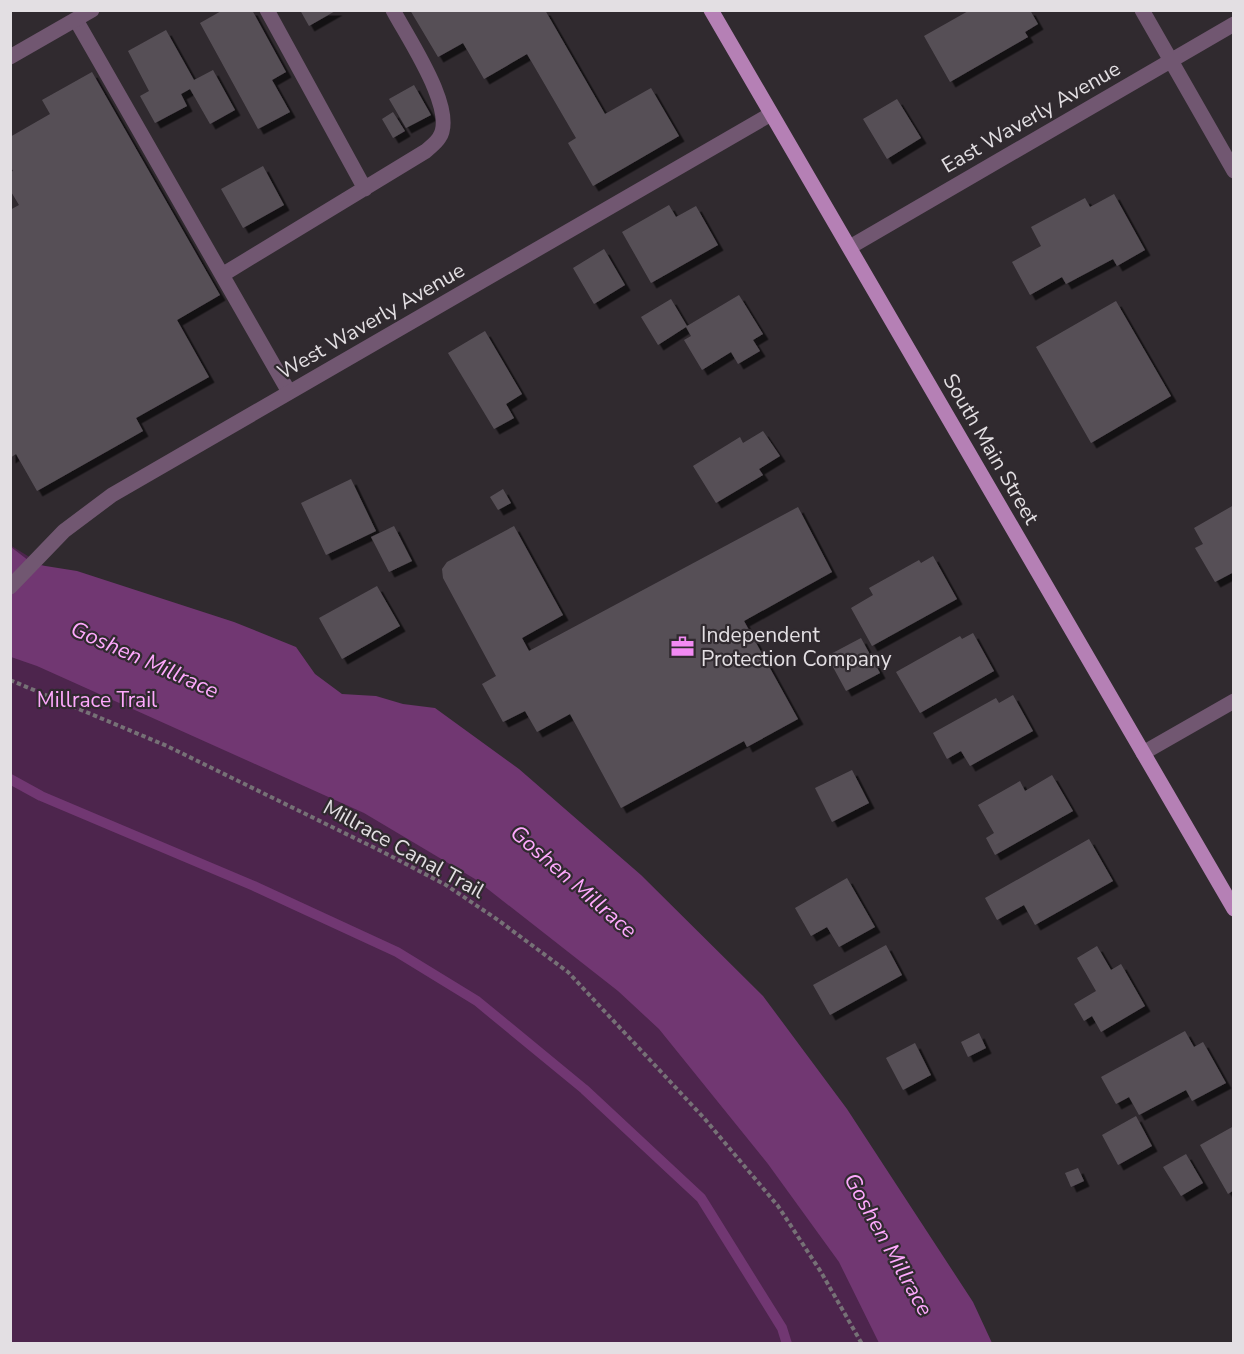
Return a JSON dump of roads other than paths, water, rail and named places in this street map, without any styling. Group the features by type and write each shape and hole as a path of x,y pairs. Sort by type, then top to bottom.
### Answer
{"main road":[{"name":"South Main Street","path":"711,10 1233,909"}],"street":[{"path":"10,57 92,10"},
{"path":"267,10 365,189"},
{"path":"222,275 426,151 441,137 444,118 438,93 393,10"},
{"path":"1142,10 1233,171"},
{"path":"76,20 289,392"},
{"name":"East Waverly Avenue","path":"850,247 1233,24"},
{"name":"West Waverly Avenue","path":"10,587 64,531 112,495 771,114"},
{"path":"1143,753 1233,701"}],"water":[{"name":"Goshen Millrace","path":"11,547 33,564 77,571 234,622 296,647 315,674 342,694 376,696 403,704 435,708 519,769 641,875 763,996 847,1109 973,1302 992,1343 879,1343 839,1262 768,1164 659,1029 618,991 475,879 364,813 37,666 11,657"}],"waterway":[{"path":"10,779 41,796 254,886 397,952 477,1001 584,1089 701,1198 782,1328 787,1344"}],"place":[{"name":"Independent Protection Company","path":"683,647"}],"park label":[{"name":"Millrace Trail","path":"97,700"}]}
